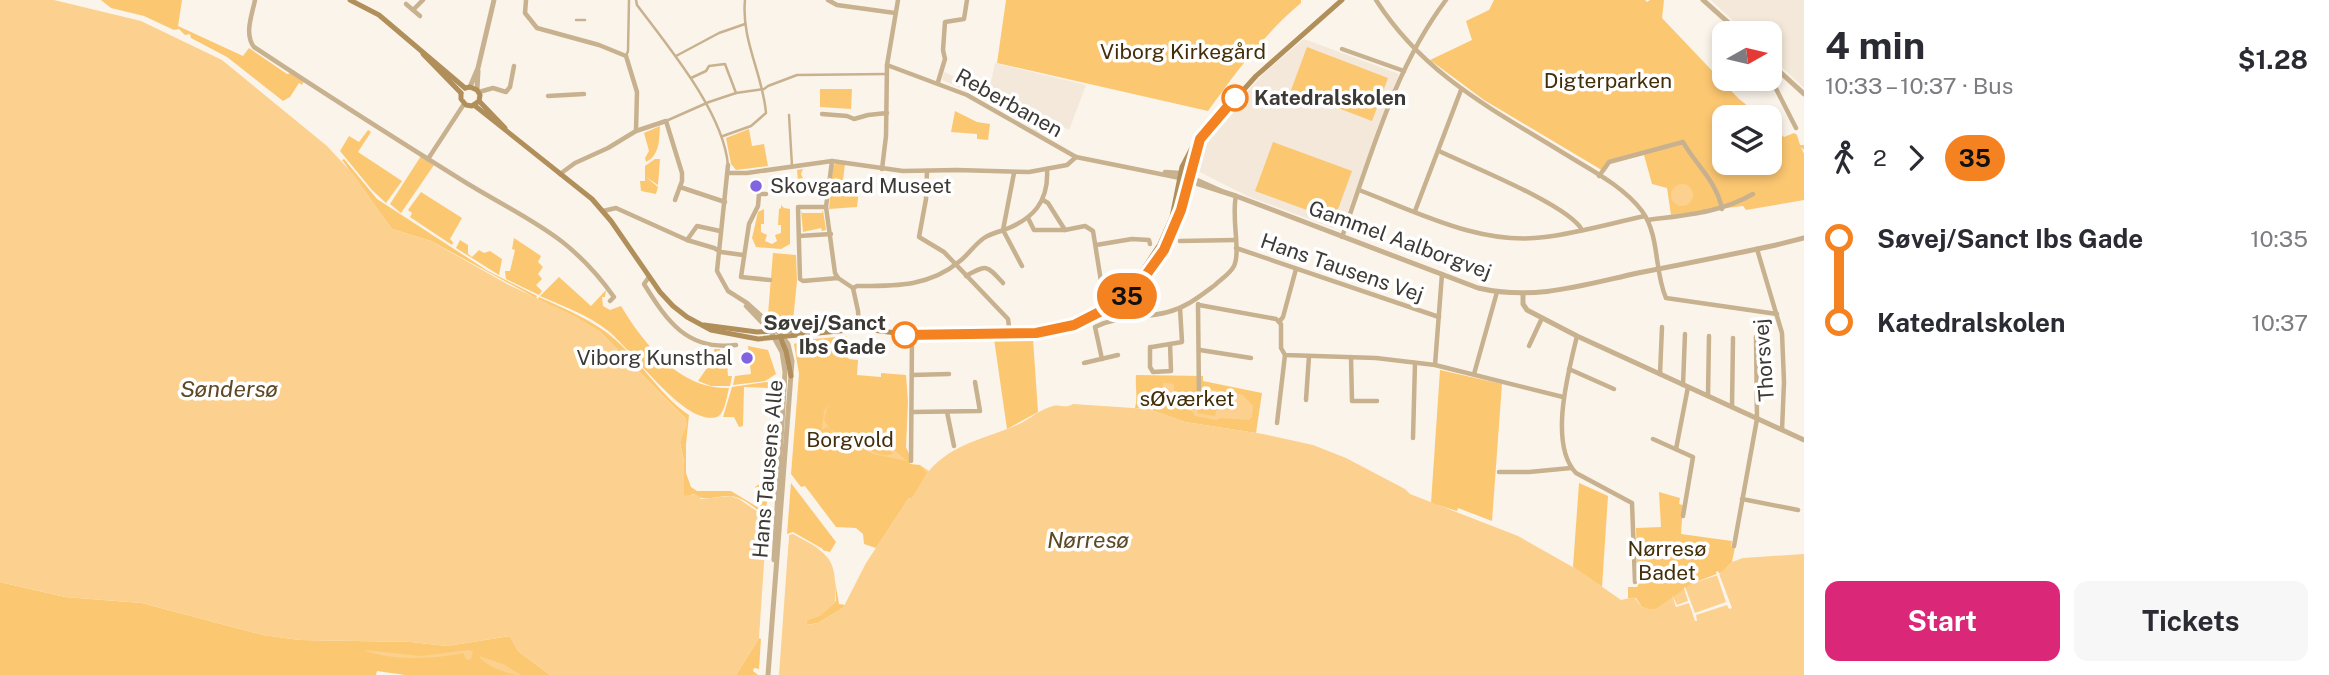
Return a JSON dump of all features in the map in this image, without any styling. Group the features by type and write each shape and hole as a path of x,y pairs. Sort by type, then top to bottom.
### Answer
{"main road":[{"path":"350,0 379,15 471,90 476,103 603,211 649,277 673,306 711,330 748,338 859,329 912,335 1010,334 1054,330 1074,325 1128,295 1155,264 1177,222 1200,139"},
{"path":"1107,308 1142,273 1157,248 1172,217 1187,156 1200,139 1256,76 1342,1"},
{"path":"464,104 471,90"},
{"path":"464,104 476,103"},
{"path":"778,335 786,351 791,376"}],"street":[{"path":"255,0 249,39 254,47 428,159 519,211 568,245 601,279 614,298 610,302"},
{"path":"413,10 423,0"},
{"path":"494,0 471,90 493,88 506,92 510,87 514,66"},
{"path":"526,0 525,13 533,25 541,30 601,46 626,56"},
{"path":"629,0 626,56 637,92 636,131"},
{"path":"636,0 676,56 723,136 729,173 716,263 720,281 778,335"},
{"path":"723,136 751,126 765,116 764,89 749,49 744,0"},
{"path":"828,0 837,5 895,13"},
{"path":"882,169 887,113 887,65 898,0"},
{"path":"938,82 946,59 943,50 945,22 964,19 967,0"},
{"path":"1342,237 1414,48 1446,0"},
{"path":"1703,0 1727,21"},
{"path":"1376,1 1436,71 1461,90 1628,196 1646,218 1668,299 1777,314"},
{"path":"406,4 420,16"},
{"path":"628,12 637,5"},
{"path":"576,20 585,20"},
{"path":"676,56 745,24"},
{"path":"1342,49 1404,71"},
{"path":"690,78 716,64 727,63 736,93"},
{"name":"Reberbanen","path":"887,65 967,94 1076,157"},
{"path":"1782,73 1804,94"},
{"path":"561,174 575,163 636,131 736,93 764,89 792,78 816,74 887,74"},
{"path":"1415,211 1461,90"},
{"path":"1777,91 1796,128"},
{"path":"548,96 584,94"},
{"path":"428,159 464,104"},
{"path":"822,114 847,116 854,120 887,113"},
{"path":"789,115 792,166"},
{"path":"666,121 682,171 675,200"},
{"path":"1600,176 1609,162 1683,142 1697,166 1703,169 1713,184 1722,209"},
{"path":"1439,151 1542,200 1578,223 1582,230"},
{"path":"729,173 832,161 904,172 1014,173 1068,165 1076,157 1181,175"},
{"path":"832,161 826,207 835,273 853,288 859,329"},
{"path":"853,288 913,284 936,276 955,265 984,238 1028,218 1043,200 1048,180 1047,169"},
{"path":"927,171 926,199 919,237 944,252 1008,319 1010,334"},
{"path":"1014,173 1003,230 1022,266"},
{"name":"Gammel Aalborgvej","path":"1181,175 1478,288 1497,292 1523,294 1561,289 1804,239"},
{"path":"680,187 724,202"},
{"path":"1359,190 1468,230 1494,236 1543,238 1646,218 1722,209 1753,194"},
{"path":"766,194 759,194 758,206 749,224 741,276 770,280"},
{"path":"1102,359 1095,327 1119,318 1180,308 1197,299 1234,267 1236,248 1233,210 1236,196"},
{"path":"1043,200 1048,202 1065,230"},
{"path":"826,207 799,207 800,279 838,278"},
{"path":"603,211 616,208 687,240 743,255"},
{"path":"1028,218 1034,230 1089,228 1093,231 1107,308"},
{"path":"687,240 696,226 720,231"},
{"path":"799,236 831,234"},
{"path":"1096,245 1132,239 1149,240 1150,244"},
{"path":"1180,241 1235,240"},
{"name":"Hans Tausens Vej","path":"1236,248 1438,317"},
{"name":"Thorsvej","path":"1757,249 1777,314 1784,358 1782,430"},
{"path":"966,275 982,267 988,268 1003,283"},
{"path":"1277,423 1285,355 1281,348 1279,322 1283,317 1296,269"},
{"path":"1434,365 1441,274"},
{"path":"649,277 644,284 661,311 680,330 711,346 736,345"},
{"path":"1474,374 1497,292"},
{"path":"1523,294 1524,307 1542,318 1804,440"},
{"path":"1197,299 1199,397"},
{"path":"1199,306 1262,315 1279,322"},
{"path":"1170,344 1171,371 1153,372 1150,367 1150,347 1182,342 1180,308"},
{"path":"1528,346 1542,318"},
{"path":"1660,374 1662,327"},
{"path":"1676,449 1685,386 1685,334"},
{"name":"Hans Tausens Alle","path":"775,571 774,538 785,372 778,335"},
{"path":"911,461 912,335"},
{"path":"1577,336 1563,397 1562,424 1566,455 1576,473 1632,503 1635,582"},
{"path":"1708,396 1709,336"},
{"path":"1734,546 1757,419 1756,337"},
{"path":"1732,407 1733,338"},
{"path":"1199,350 1251,358"},
{"path":"1084,363 1118,355"},
{"path":"1285,355 1351,357 1434,365 1563,397"},
{"path":"1306,400 1309,356"},
{"path":"1351,357 1352,401 1377,401"},
{"path":"1413,438 1415,363"},
{"path":"1569,369 1614,389"},
{"path":"912,375 949,374"},
{"name":"Hans Tausens Alle","path":"768,675 791,376"},
{"path":"912,412 980,411 975,382"},
{"path":"947,412 954,446"},
{"path":"1653,439 1693,457 1684,516"},
{"path":"1560,467 1566,455"},
{"path":"1499,472 1571,468"},
{"path":"1742,499 1798,510"}],"shaded area":[{"path":"1711,0 1804,0 1804,88 1782,67 1782,21 1733,21"},
{"path":"1304,39 1399,74 1343,224 1333,228 1247,196 1196,170 1204,146 1220,122 1265,72"},
{"path":"995,63 1086,85 1069,130 1049,119 1040,134 983,98 942,80 944,72 989,91"}],"green space":[{"path":"101,0 182,0 178,26 243,56 249,48 287,74 291,73 304,81 283,101 227,57 191,38 190,34 185,35 179,29 174,30 144,16 111,8"},
{"name":"Viborg Kirkegård","path":"1006,0 1301,0 1301,3 1263,41 1208,111 997,63"},
{"name":"Digterparken","path":"1494,0 1664,0 1662,18 1712,71 1712,91 1731,91 1746,105 1712,105 1712,175 1782,175 1782,135 1794,133 1800,145 1804,145 1804,150 1801,147 1804,154 1804,200 1746,210 1743,206 1671,215 1667,188 1652,184 1644,155 1611,163 1605,172 1484,100 1430,60 1472,40 1466,21 1489,10"},
{"path":"1307,47 1388,78 1372,121 1291,90"},
{"path":"820,89 852,89 851,109 820,107"},
{"path":"955,111 977,122 990,124 988,140 977,139 977,134 951,132"},
{"path":"660,126 656,151 646,162 649,151 644,133"},
{"path":"749,129 752,146 764,144 768,166 736,170 731,164 726,138"},
{"path":"368,130 371,132 358,152 402,181 386,203 340,151 349,136 359,142"},
{"path":"1273,142 1352,171 1334,220 1255,191"},
{"path":"421,156 434,165 401,213 390,204"},
{"path":"344,159 377,199 488,271 537,296 536,298 431,241 392,229 342,160"},
{"path":"655,159 660,159 658,185 646,177 658,187 656,194 641,191 640,181 645,181 645,166"},
{"path":"845,164 843,180 860,182 857,207 829,209 833,165"},
{"path":"803,169 801,174 804,181 819,188 816,193 799,191 797,170"},
{"path":"421,192 462,218 450,239 452,245 410,217 412,213 408,210"},
{"path":"781,205 790,209 790,244 781,249 756,247 752,238 758,212 764,209 761,232 767,235 765,241 772,244 777,241 775,235 781,233 781,225 778,225"},
{"path":"801,210 802,213 822,213 823,210 826,230 822,231 821,228 803,232"},
{"path":"514,238 541,256 538,262 543,267 538,274 542,279 536,285 542,291 539,295 506,279 505,271 510,271 515,250 512,249"},
{"path":"460,240 468,245 468,254 472,257 479,250 484,253 490,251 502,259 499,275 456,248"},
{"path":"773,253 796,255 797,281 793,321 778,323 768,314"},
{"path":"559,277 591,306 606,290 605,297 602,297 603,306 610,310 621,306 652,349 665,362 695,381 711,387 729,388 720,415 704,417 689,410 674,399 607,330 584,315 540,296"},
{"path":"539,297 582,317 611,336 670,399 689,415 686,473 691,487 697,491 731,491 769,514 769,525 754,507 736,497 706,498 693,494 684,496 684,462 680,442 686,419 599,331 538,299"},
{"name":"Borgvold","path":"847,336 845,352 849,359 858,360 857,375 906,375 906,447 910,464 920,465 928,472 876,548 864,544 863,534 856,528 836,527 805,486 801,487 791,474 799,374 794,344 804,340"},
{"path":"994,339 1033,339 1038,412 1007,429"},
{"path":"748,346 768,350 776,374 765,381 733,385 735,376 751,374"},
{"path":"714,349 720,349 722,364 727,363 728,376 732,376 730,386 711,386 698,381 709,365 716,364"},
{"path":"1440,370 1502,384 1492,521 1458,508 1457,511 1431,503"},
{"name":"sØværket","path":"1136,375 1203,376 1203,381 1262,393 1256,433 1185,422 1148,409 1135,408"},
{"path":"770,383 770,388 744,387 743,426 739,427 734,417 723,417 732,387"},
{"path":"761,483 767,486 769,496 765,509 755,502 755,487"},
{"path":"791,483 836,542 830,552 787,534"},
{"path":"1579,483 1608,496 1602,587 1573,567"},
{"name":"Nørresø Badet","path":"1659,492 1680,498 1679,504 1683,505 1681,534 1732,541 1731,546 1735,547 1732,562 1722,572 1693,583 1658,609 1650,610 1642,607 1636,598 1628,598 1628,587 1637,587 1641,580 1637,572 1636,528 1661,527"},
{"path":"835,581 839,604 845,605 818,623 807,625 806,621 836,601"},
{"path":"0,582 65,597 142,603 263,635 300,640 411,642 447,646 510,636 518,651 550,675 405,675 377,671 376,675 0,675"},
{"path":"759,638 759,669 754,668 753,671 758,675 736,675"}],"water":[{"name":"Søndersø","path":"0,0 54,0 141,21 222,60 327,146 354,175 392,229 431,241 599,331 686,419 687,425 680,442 684,462 684,496 696,494 701,499 731,496 767,518 759,638 736,675 550,675 518,651 510,636 447,646 411,642 300,640 263,635 142,603 65,597 0,582"},
{"path":"1682,184 1690,187 1693,195 1690,203 1682,206 1674,203 1671,195 1674,187"},
{"path":"1163,383 1174,384 1174,399 1202,399 1204,388 1243,395 1253,406 1252,417 1249,420 1216,420 1195,416 1192,411 1176,408 1165,402","holes":["1199,404 1217,407 1215,416 1197,413"]},
{"name":"Nørresø","path":"1073,404 1148,409 1185,422 1313,445 1346,458 1410,494 1518,536 1578,570 1621,600 1634,597 1642,607 1654,610 1693,583 1718,575 1732,562 1743,558 1804,554 1804,675 779,675 789,535 793,534 816,547 824,553 833,567 835,603 820,616 806,621 808,625 818,623 843,608 866,563 909,498 912,499 927,473 920,465 929,471 948,454 971,442 1019,424 1048,407"},
{"path":"828,405 824,420 830,429 826,427 822,430 824,411"},
{"path":"837,433 863,442 875,439 886,443 907,461 873,454","holes":["875,443 889,448 893,454 883,455 868,446"]},
{"path":"364,650 421,656 469,650 473,652 471,659 467,660 463,653 413,658 386,656"},
{"path":"479,656 503,664 521,675 497,669"}],"pier":[{"path":"793,532 823,549 793,534 789,535 782,613 787,534"},
{"path":"1718,571 1732,608 1729,609 1727,605 1696,615 1695,621 1689,603 1676,607 1672,595 1677,605 1688,601 1685,587 1695,613 1726,602 1716,572"}],"waterway":[{"path":"1143,409 1146,402 1160,405 1165,402"}],"bus line":[{"name":"35","path":"905,335 1036,333 1074,325 1119,302 1138,286 1164,250 1181,210 1200,139 1235,98"}],"place":[{"name":"Katedralskolen","path":"1235,98"},
{"name":"Skovgaard Museet","path":"756,186"},
{"name":"Søvej/Sanct Ibs Gade","path":"905,335"},
{"name":"Viborg Kunsthal","path":"747,358"}]}
